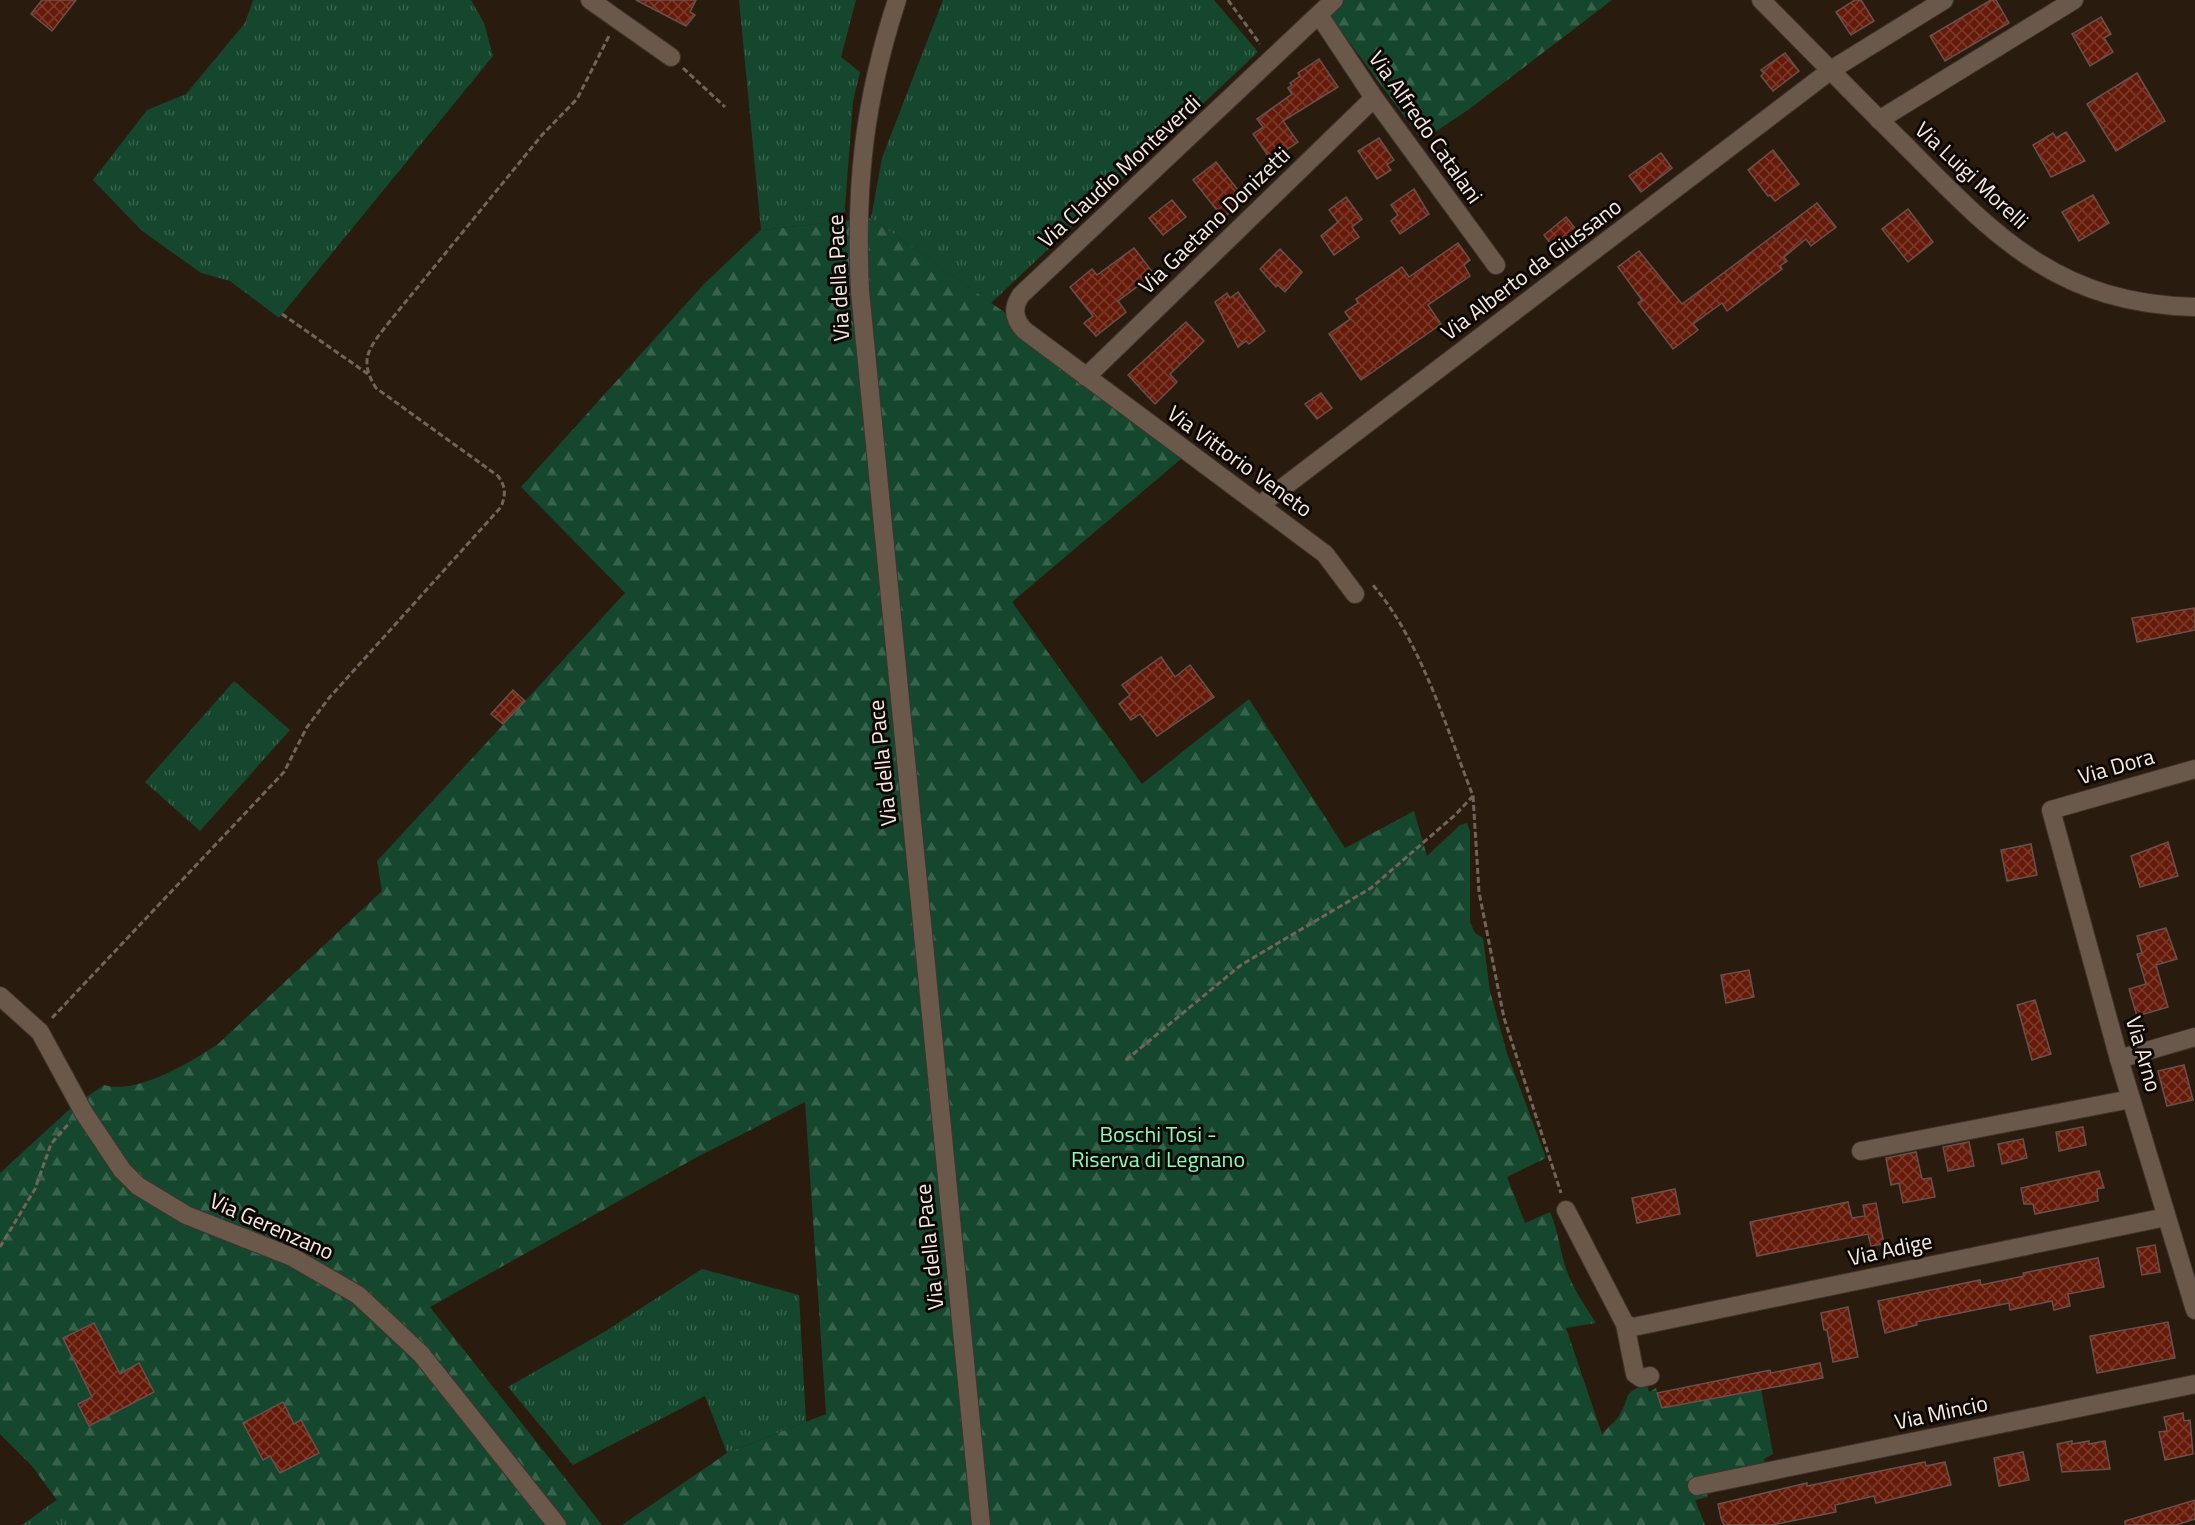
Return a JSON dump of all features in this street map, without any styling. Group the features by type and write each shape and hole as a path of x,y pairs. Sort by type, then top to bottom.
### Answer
{"street":[{"path":"590,0 671,57"},
{"name":"Via della Pace","path":"897,0 874,82 862,151 858,211 860,291 981,1525"},
{"name":"Via Claudio Monteverdi","path":"1086,377 1024,330 1015,317 1017,302 1334,0"},
{"name":"Via Luigi Morelli","path":"1761,0 1984,225 2033,261 2068,279 2115,296 2153,304 2195,308"},
{"name":"Via Alberto da Giussano","path":"1260,505 1831,70 1944,0"},
{"path":"1879,120 2073,0"},
{"name":"Via Alfredo Catalani","path":"1319,15 1374,98 1496,265"},
{"name":"Via Gaetano Donizetti","path":"1086,377 1374,98"},
{"name":"Via Vittorio Veneto","path":"1086,377 1325,554 1355,594"},
{"name":"Via Dora","path":"2051,810 2195,769"},
{"name":"Via Arno","path":"2051,810 2131,1099 2195,1310"},
{"name":"Via Gerenzano","path":"0,996 40,1032 84,1113 122,1170 138,1186 186,1215 292,1257 334,1279 365,1301 421,1354 557,1525"},
{"path":"2120,1059 2195,1037"},
{"path":"1861,1150 2131,1099"},
{"path":"1566,1210 1625,1324 1635,1374 1641,1378 1650,1376"},
{"name":"Via Adige","path":"1625,1324 1633,1327 2166,1217"},
{"name":"Via Mincio","path":"1697,1486 2195,1384"}],"path":[{"path":"1228,0 1272,60"},
{"path":"40,1032 284,772 308,727 329,698 501,507 505,496 505,486 498,476 376,388 368,374 366,360 377,338 542,135 577,99 594,70 617,18"},
{"path":"671,57 725,107"},
{"path":"282,314 368,374"},
{"path":"1368,580 1387,601 1406,631 1473,796 1479,892 1504,1018 1546,1141 1566,1210"},
{"path":"1126,1060 1241,965 1371,888 1455,815 1473,796"},
{"path":"0,1247 7,1240 35,1189 51,1144 71,1120 84,1113"}],"green space":[{"path":"253,0 471,0 484,23 493,56 279,318 230,281 201,273 141,230 93,180 147,110 186,94 245,23"},
{"path":"739,0 856,0 841,57 860,72 853,101 844,221 761,230"},
{"path":"943,0 1214,0 1258,52 991,303 871,218 882,158"},
{"path":"1341,0 1612,0 1468,110 1435,132 1419,136 1332,19 1332,12"},
{"name":"Boschi Tosi - Riserva di Legnano","path":"871,218 1014,319 1181,459 1012,602 1142,784 1249,699 1345,848 1414,811 1427,856 1460,825 1467,823 1470,831 1470,922 1475,933 1483,938 1490,991 1507,1053 1546,1158 1507,1177 1525,1223 1550,1212 1568,1273 1578,1295 1596,1323 1566,1328 1602,1434 1619,1416 1630,1393 1647,1385 1649,1392 1656,1388 1662,1408 1761,1389 1773,1454 1764,1459 1765,1464 1704,1477 1708,1497 1695,1500 1705,1525 622,1525 727,1453 826,1414 805,1102 699,1156 430,1307 602,1525 75,1525 32,1466 0,1434 0,1173 72,1107 104,1085 117,1087 147,1081 179,1068 218,1044 382,891 377,861 625,593 521,487 704,284 761,230"},
{"path":"234,681 290,730 200,831 145,782"},
{"path":"702,1269 799,1295 806,1422 727,1453 705,1396 573,1465 508,1387 604,1332"},
{"path":"58,1499 75,1525 22,1525"}],"building":[{"path":"42,0 76,0 52,31 31,14"},
{"path":"636,0 696,0 690,12 695,15 686,26"},
{"path":"1855,0 1861,0 1874,21 1851,35 1836,12"},
{"path":"1991,0 1996,0 2009,23 1945,61 1930,36"},
{"path":"2101,17 2111,34 2104,38 2113,52 2090,66 2072,34"},
{"path":"1785,53 1799,71 1773,91 1761,76 1764,73 1761,70"},
{"path":"1319,59 1338,87 1283,121 1298,142 1271,160 1253,134 1263,127 1257,119 1292,94 1288,88 1292,85 1290,83 1300,76 1298,73"},
{"path":"2137,73 2165,121 2116,151 2087,104"},
{"path":"2066,132 2085,161 2051,177 2033,145 2053,133 2056,138"},
{"path":"1379,138 1394,160 1387,165 1391,170 1377,179 1358,151"},
{"path":"1773,150 1799,184 1775,201 1770,195 1768,196 1748,170"},
{"path":"1661,153 1672,168 1641,192 1629,176"},
{"path":"1216,162 1246,200 1223,218 1193,180"},
{"path":"1414,189 1429,214 1400,234 1391,221 1398,215 1391,205"},
{"path":"2093,195 2109,223 2079,241 2062,212"},
{"path":"1346,197 1362,219 1352,227 1359,237 1334,255 1321,236 1338,222 1329,210"},
{"path":"1172,200 1186,217 1163,235 1149,218"},
{"path":"1817,203 1836,227 1811,246 1806,239 1784,257 1787,261 1780,266 1782,269 1727,311 1722,303 1693,324 1698,330 1673,349 1638,303 1642,300 1618,267 1639,251 1682,304"},
{"path":"1908,209 1933,242 1908,262 1882,229"},
{"path":"1566,217 1578,232 1555,249 1544,235"},
{"path":"1458,243 1470,260 1464,265 1470,276 1428,305 1441,324 1361,380 1329,334 1350,319 1345,312 1358,303 1356,299 1402,267 1409,277"},
{"path":"1134,248 1154,274 1118,301 1126,312 1096,336 1084,323 1093,316 1070,287 1092,269 1097,275"},
{"path":"1280,249 1302,272 1285,292 1278,285 1276,287 1260,269"},
{"path":"1238,292 1265,331 1249,344 1246,341 1238,347 1215,302 1227,293 1230,298"},
{"path":"1186,322 1204,341 1170,374 1177,382 1155,404 1128,375"},
{"path":"1321,393 1332,408 1317,419 1305,404"},
{"path":"2195,608 2195,630 2137,642 2132,618"},
{"path":"1161,657 1175,677 1190,665 1214,697 1157,736 1140,714 1131,720 1119,704 1130,695 1122,685"},
{"path":"513,690 525,701 503,724 491,714"},
{"path":"2168,842 2178,876 2140,887 2131,856"},
{"path":"2031,844 2037,875 2007,881 2001,850"},
{"path":"2166,928 2177,959 2156,965 2168,1007 2137,1016 2129,989 2146,984 2137,954 2142,953 2137,936"},
{"path":"1749,970 1754,997 1726,1003 1721,975"},
{"path":"2035,1000 2051,1054 2032,1060 2017,1005"},
{"path":"2184,1065 2193,1100 2167,1106 2158,1071"},
{"path":"2083,1127 2086,1145 2059,1151 2056,1132"},
{"path":"2023,1139 2027,1158 2002,1164 1998,1144"},
{"path":"1969,1142 1974,1166 1948,1171 1943,1147"},
{"path":"1916,1152 1922,1179 1931,1178 1935,1197 1903,1203 1899,1183 1891,1185 1886,1158"},
{"path":"2099,1171 2104,1188 2097,1189 2098,1201 2035,1214 2033,1204 2024,1204 2021,1188"},
{"path":"1675,1189 1680,1214 1637,1223 1632,1198"},
{"path":"1848,1202 1852,1218 1865,1216 1863,1205 1876,1203 1884,1244 1871,1246 1868,1234 1757,1256 1750,1222"},
{"path":"2155,1245 2160,1272 2142,1275 2137,1248"},
{"path":"2098,1258 2104,1287 2068,1294 2070,1306 2054,1310 2052,1301 2010,1310 2009,1303 1916,1322 1917,1325 1885,1333 1878,1301 1980,1280 1981,1285 2024,1276 2023,1273"},
{"path":"1848,1307 1858,1357 1833,1362 1821,1313"},
{"path":"2168,1322 2175,1358 2097,1373 2090,1336"},
{"path":"94,1323 120,1374 139,1363 154,1392 89,1426 78,1404 92,1397 63,1338"},
{"path":"1820,1363 1823,1378 1662,1408 1657,1393 1770,1370 1771,1373"},
{"path":"283,1402 294,1424 301,1420 319,1453 280,1473 270,1456 263,1460 243,1423"},
{"path":"2183,1413 2184,1421 2190,1420 2193,1454 2165,1460 2159,1432 2167,1431 2164,1417"},
{"path":"2072,1441 2072,1444 2089,1441 2089,1444 2105,1441 2110,1469 2062,1472 2057,1444"},
{"path":"2023,1452 2029,1480 1999,1486 1994,1458"},
{"path":"1925,1462 1926,1466 1945,1462 1951,1485 1876,1503 1874,1496 1835,1505 1836,1512 1772,1525 1724,1525 1721,1518 1718,1504 1807,1483 1807,1486"},
{"path":"2195,1500 2195,1519 2176,1525 2125,1525 2125,1521"}]}
